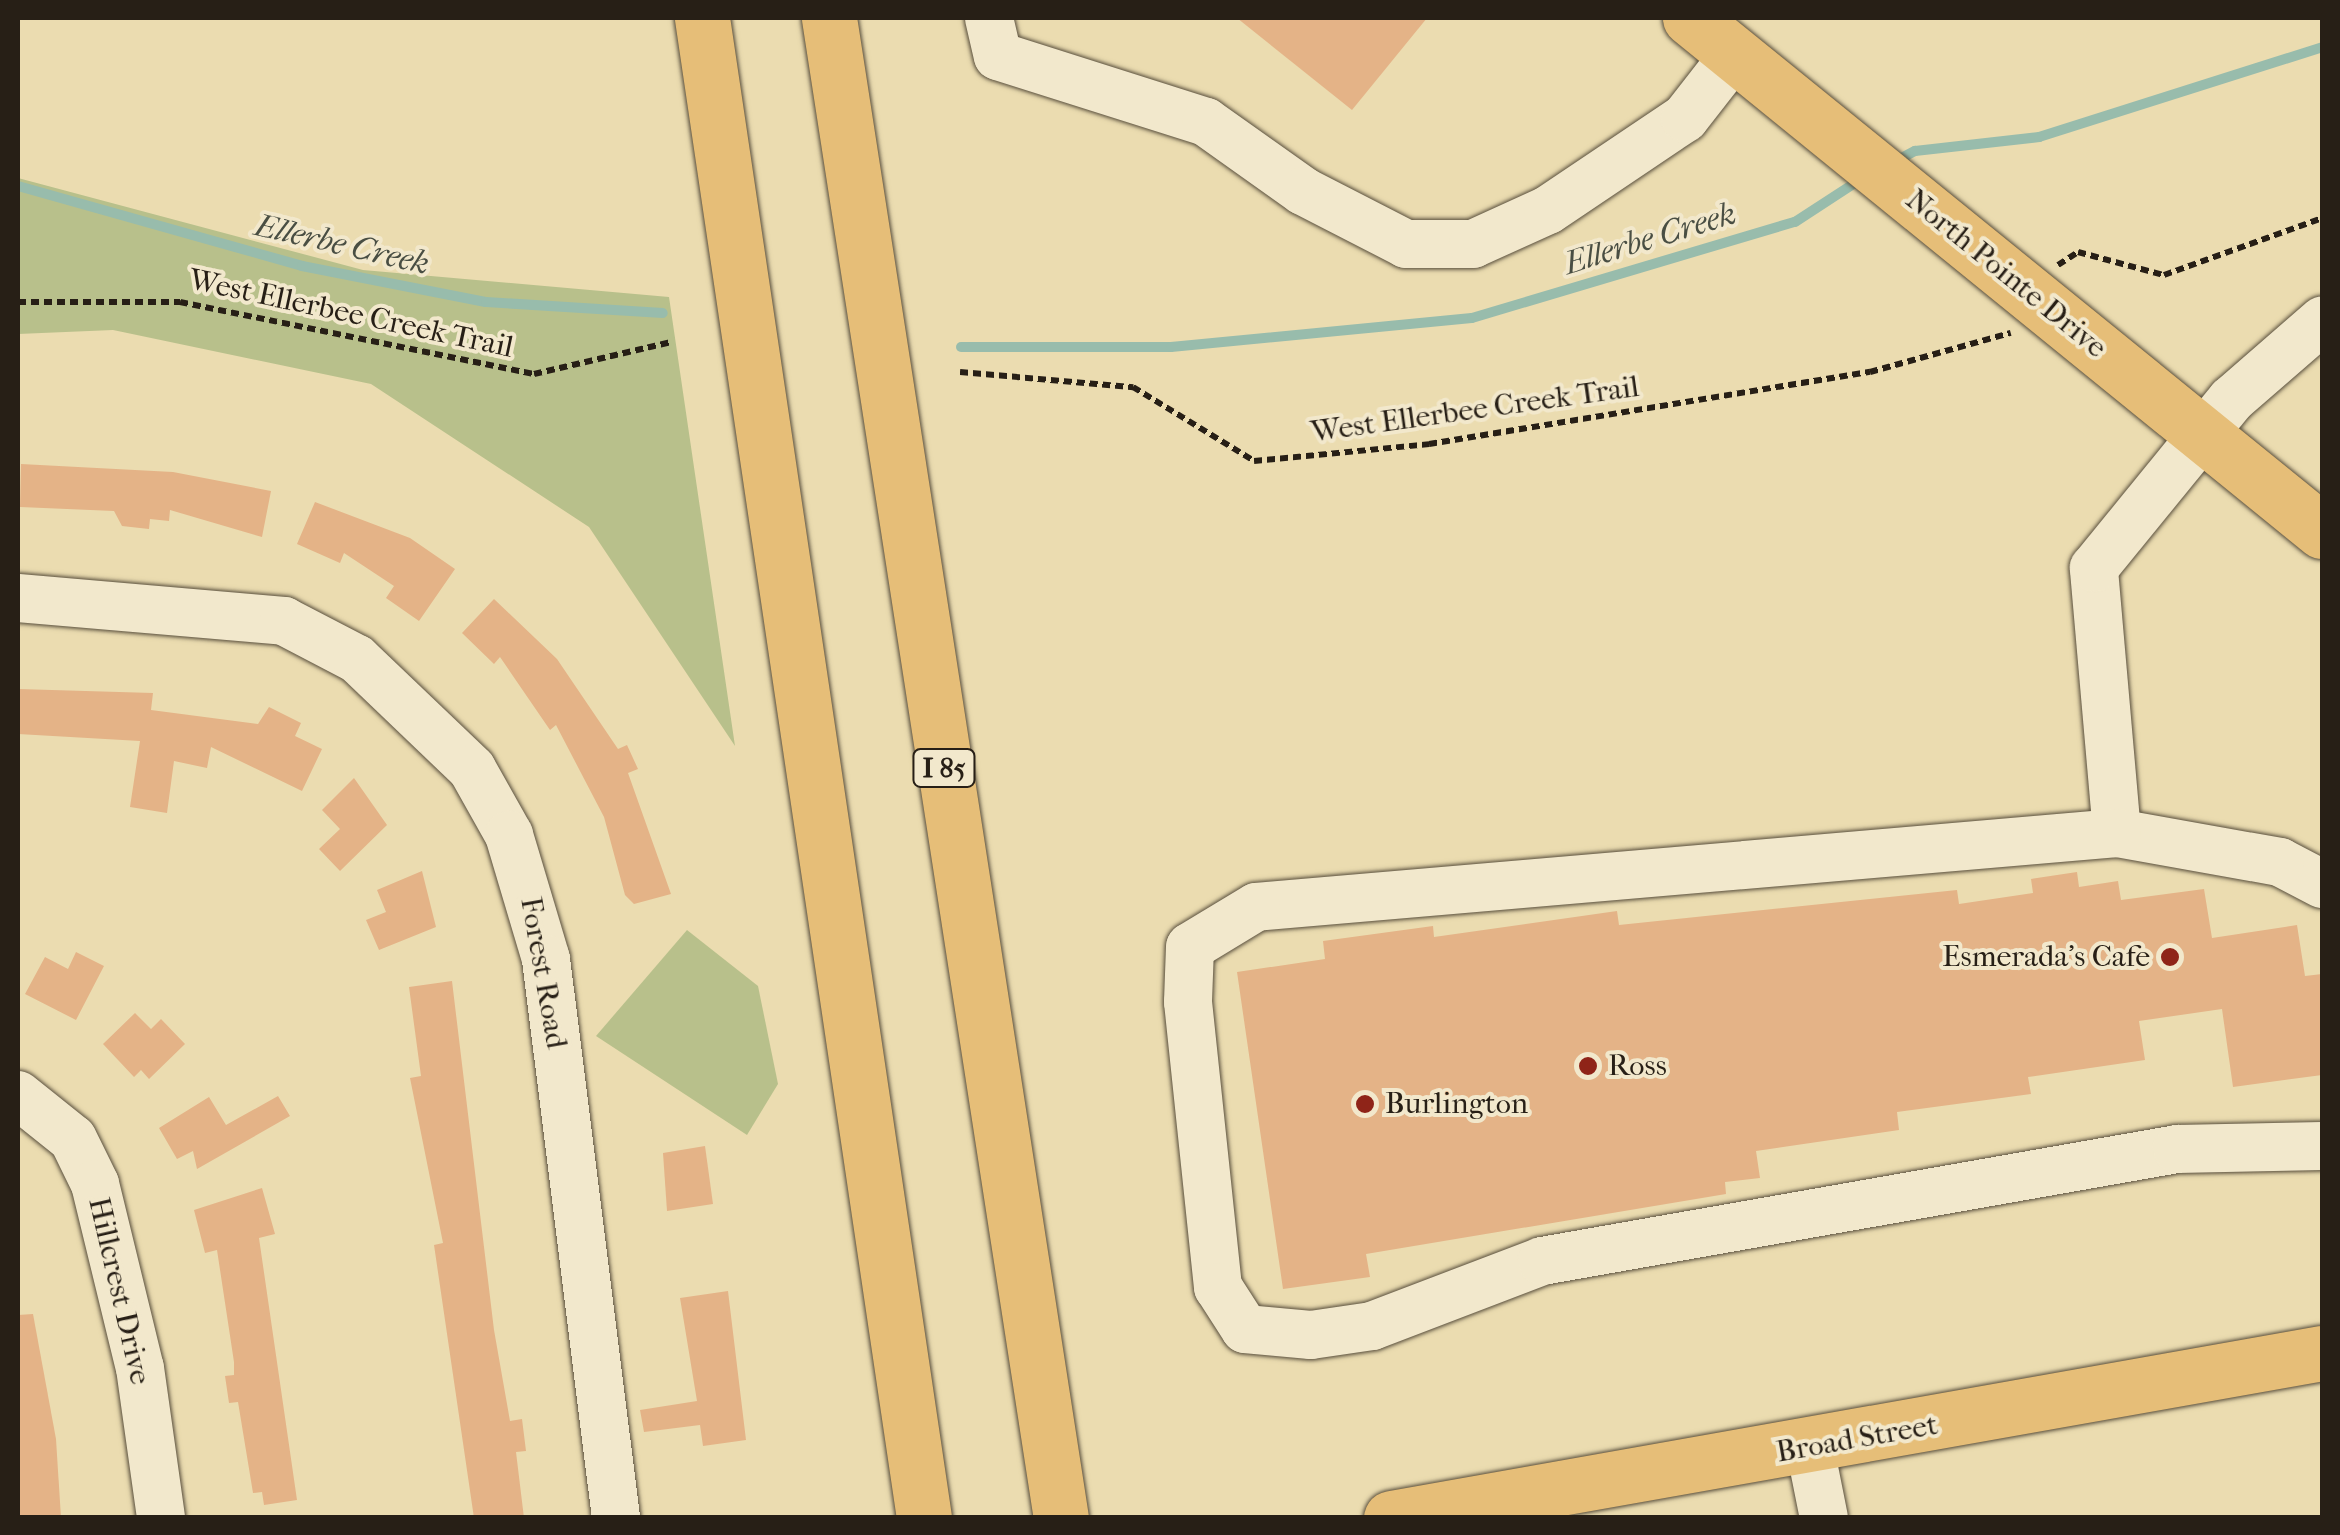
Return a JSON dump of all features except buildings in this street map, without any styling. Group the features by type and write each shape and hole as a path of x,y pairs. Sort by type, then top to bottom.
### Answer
{"main road":[{"path":"702,18 924,1518"},
{"name":"I 85","path":"830,18 1060,1518"},
{"name":"North Pointe Drive","path":"1690,18 2322,532"},
{"name":"Broad Street","path":"1391,1518 1810,1448 2322,1353"}],"street":[{"path":"990,18 998,56 1206,122 1303,192 1406,244 1473,244 1548,210 1685,118 1735,54"},
{"path":"2117,833 2094,568 2202,434 2322,322"},
{"name":"Forest Road","path":"18,598 284,621 357,659 472,769 524,873 546,960 616,1518"},
{"path":"2322,884 2280,862 2117,833 1256,907 1214,927 1190,947 1188,1002 1218,1288 1245,1329 1311,1335 1372,1326 1542,1261 2177,1149 2322,1146"},
{"name":"Hillcrest Drive","path":"18,1095 73,1140 95,1184 140,1368 161,1518"},
{"path":"1810,1448 1824,1518"}],"path":[{"path":"2057,264 2091,256 2135,271 2182,270 2322,218"},
{"name":"West Ellerbee Creek Trail","path":"18,302 180,302 506,370 567,372 671,342"},
{"name":"West Ellerbee Creek Trail","path":"960,372 1133,388 1232,454 1254,461 1429,444 1934,361 2010,332"}],"green space":[{"path":"18,178 363,270 669,297 735,746 589,527 371,384 113,330 18,334"},
{"path":"687,930 758,986 778,1084 747,1135 596,1036"}],"waterway":[{"name":"Ellerbe Creek","path":"1894,162 1915,151 2039,137 2322,47"},
{"name":"Ellerbe Creek","path":"961,347 1171,347 1472,318 1795,222 1861,179"},
{"name":"Ellerbe Creek","path":"18,186 302,266 486,302 663,313"}],"place":[{"name":"Esmerada's Cafe","path":"2170,957"},
{"name":"Ross","path":"1588,1066"},
{"name":"Burlington","path":"1365,1104"}]}
